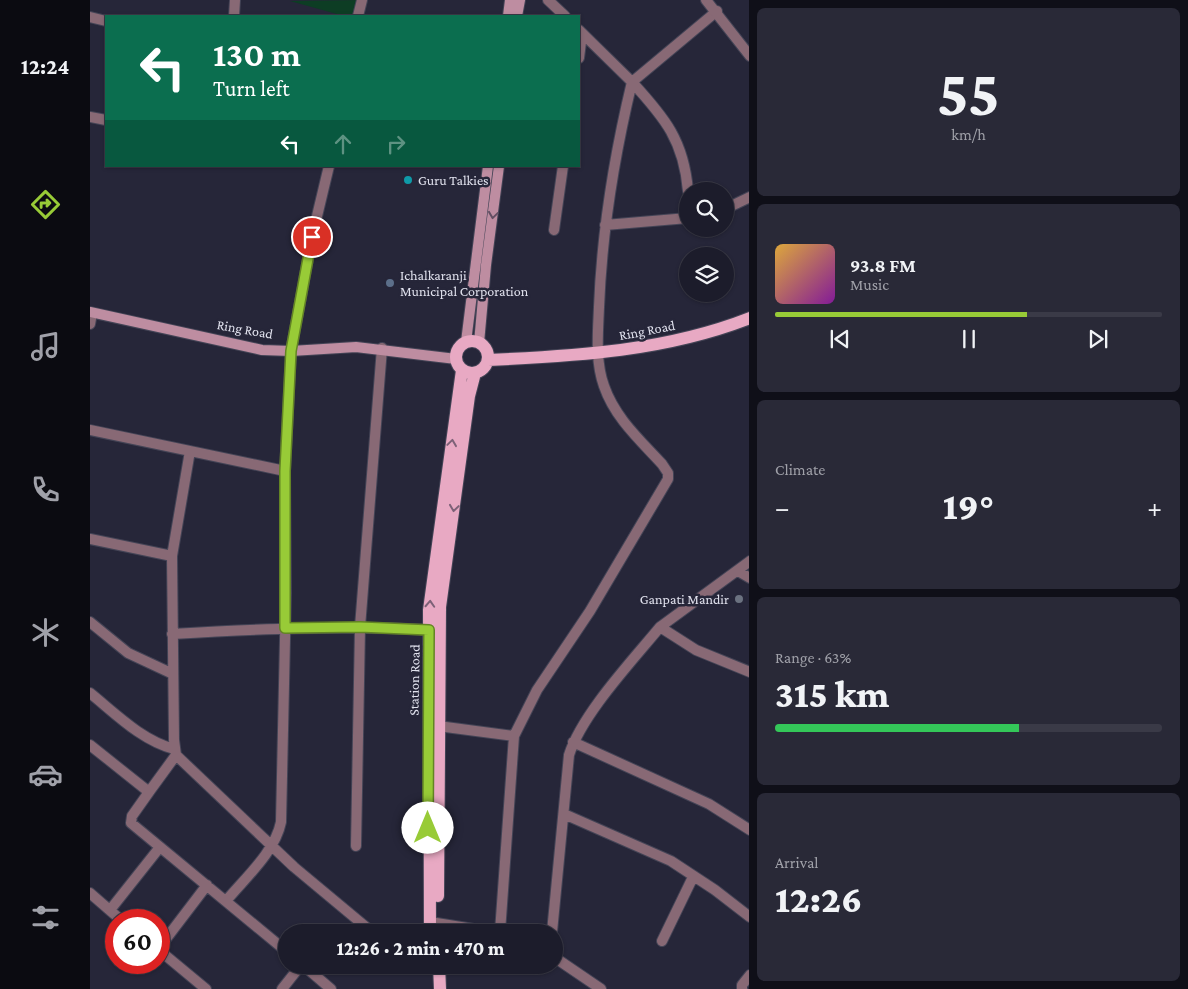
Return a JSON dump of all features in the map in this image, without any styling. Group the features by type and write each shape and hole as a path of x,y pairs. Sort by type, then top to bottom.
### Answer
{"main road":[{"path":"508,15 510,0"},
{"path":"517,15 520,0"},
{"path":"472,343 488,167"},
{"path":"472,343 486,265 499,167"},
{"name":"Ring Road","path":"91,313 262,350 382,348 456,358"},
{"name":"Ring Road","path":"488,360 597,354 659,344 724,328 749,318"},
{"path":"472,343 488,353 486,366 468,372 456,358 460,346 472,343"},
{"name":"Station Road","path":"434,924 429,630 431,591 468,372"},
{"name":"Station Road","path":"434,924 440,607 469,396 468,372"},
{"path":"431,974 431,989"},
{"path":"439,974 440,989"}],"street":[{"path":"234,15 235,0"},
{"path":"358,15 362,0"},
{"path":"548,0 564,15"},
{"path":"706,0 717,11 749,56"},
{"path":"501,924 514,736 537,690 590,611 668,479 668,473 662,464 617,414 603,384 597,354 600,271 616,149 632,82 717,11"},
{"path":"90,17 105,21"},
{"path":"580,32 632,82 666,122 678,144 685,163 687,182"},
{"path":"90,117 105,120"},
{"path":"226,901 272,845 278,834 281,822 285,628 285,471 291,351 312,237 329,167"},
{"path":"554,230 563,167"},
{"path":"734,204 749,197"},
{"path":"605,225 679,219"},
{"path":"90,324 91,313"},
{"path":"356,846 360,627 382,348"},
{"path":"90,430 285,471"},
{"path":"190,451 172,556 175,752 132,816 131,823 278,944"},
{"path":"90,539 172,556"},
{"path":"553,924 569,755 573,742 616,680 660,627 749,561"},
{"path":"738,571 749,578"},
{"path":"90,622 128,653 173,674"},
{"path":"172,634 285,628 360,627 429,630"},
{"path":"660,627 696,650 749,672"},
{"path":"90,693 141,734 175,752 272,845 363,924"},
{"path":"438,726 514,736"},
{"path":"573,742 709,804 749,830"},
{"path":"90,745 149,792"},
{"path":"564,814 671,861 714,890 749,917"},
{"path":"111,909 160,847"},
{"path":"662,941 693,877"},
{"path":"170,935 208,885"},
{"path":"90,893 109,909"},
{"path":"170,958 206,989"},
{"path":"563,963 601,989"},
{"path":"282,989 294,974"},
{"path":"313,974 331,989"},
{"path":"742,989 749,975"}],"green space":[{"path":"363,0 359,15 340,15 290,1"}],"place":[{"name":"Guru Talkies","path":"408,180"},
{"name":"Ichalkaranji Municipal Corporation","path":"390,283"},
{"name":"Ganpati Mandir","path":"739,599"}],"route":[{"path":"312,237 291,351 285,471 285,628 360,627 429,630 428,828"}]}
